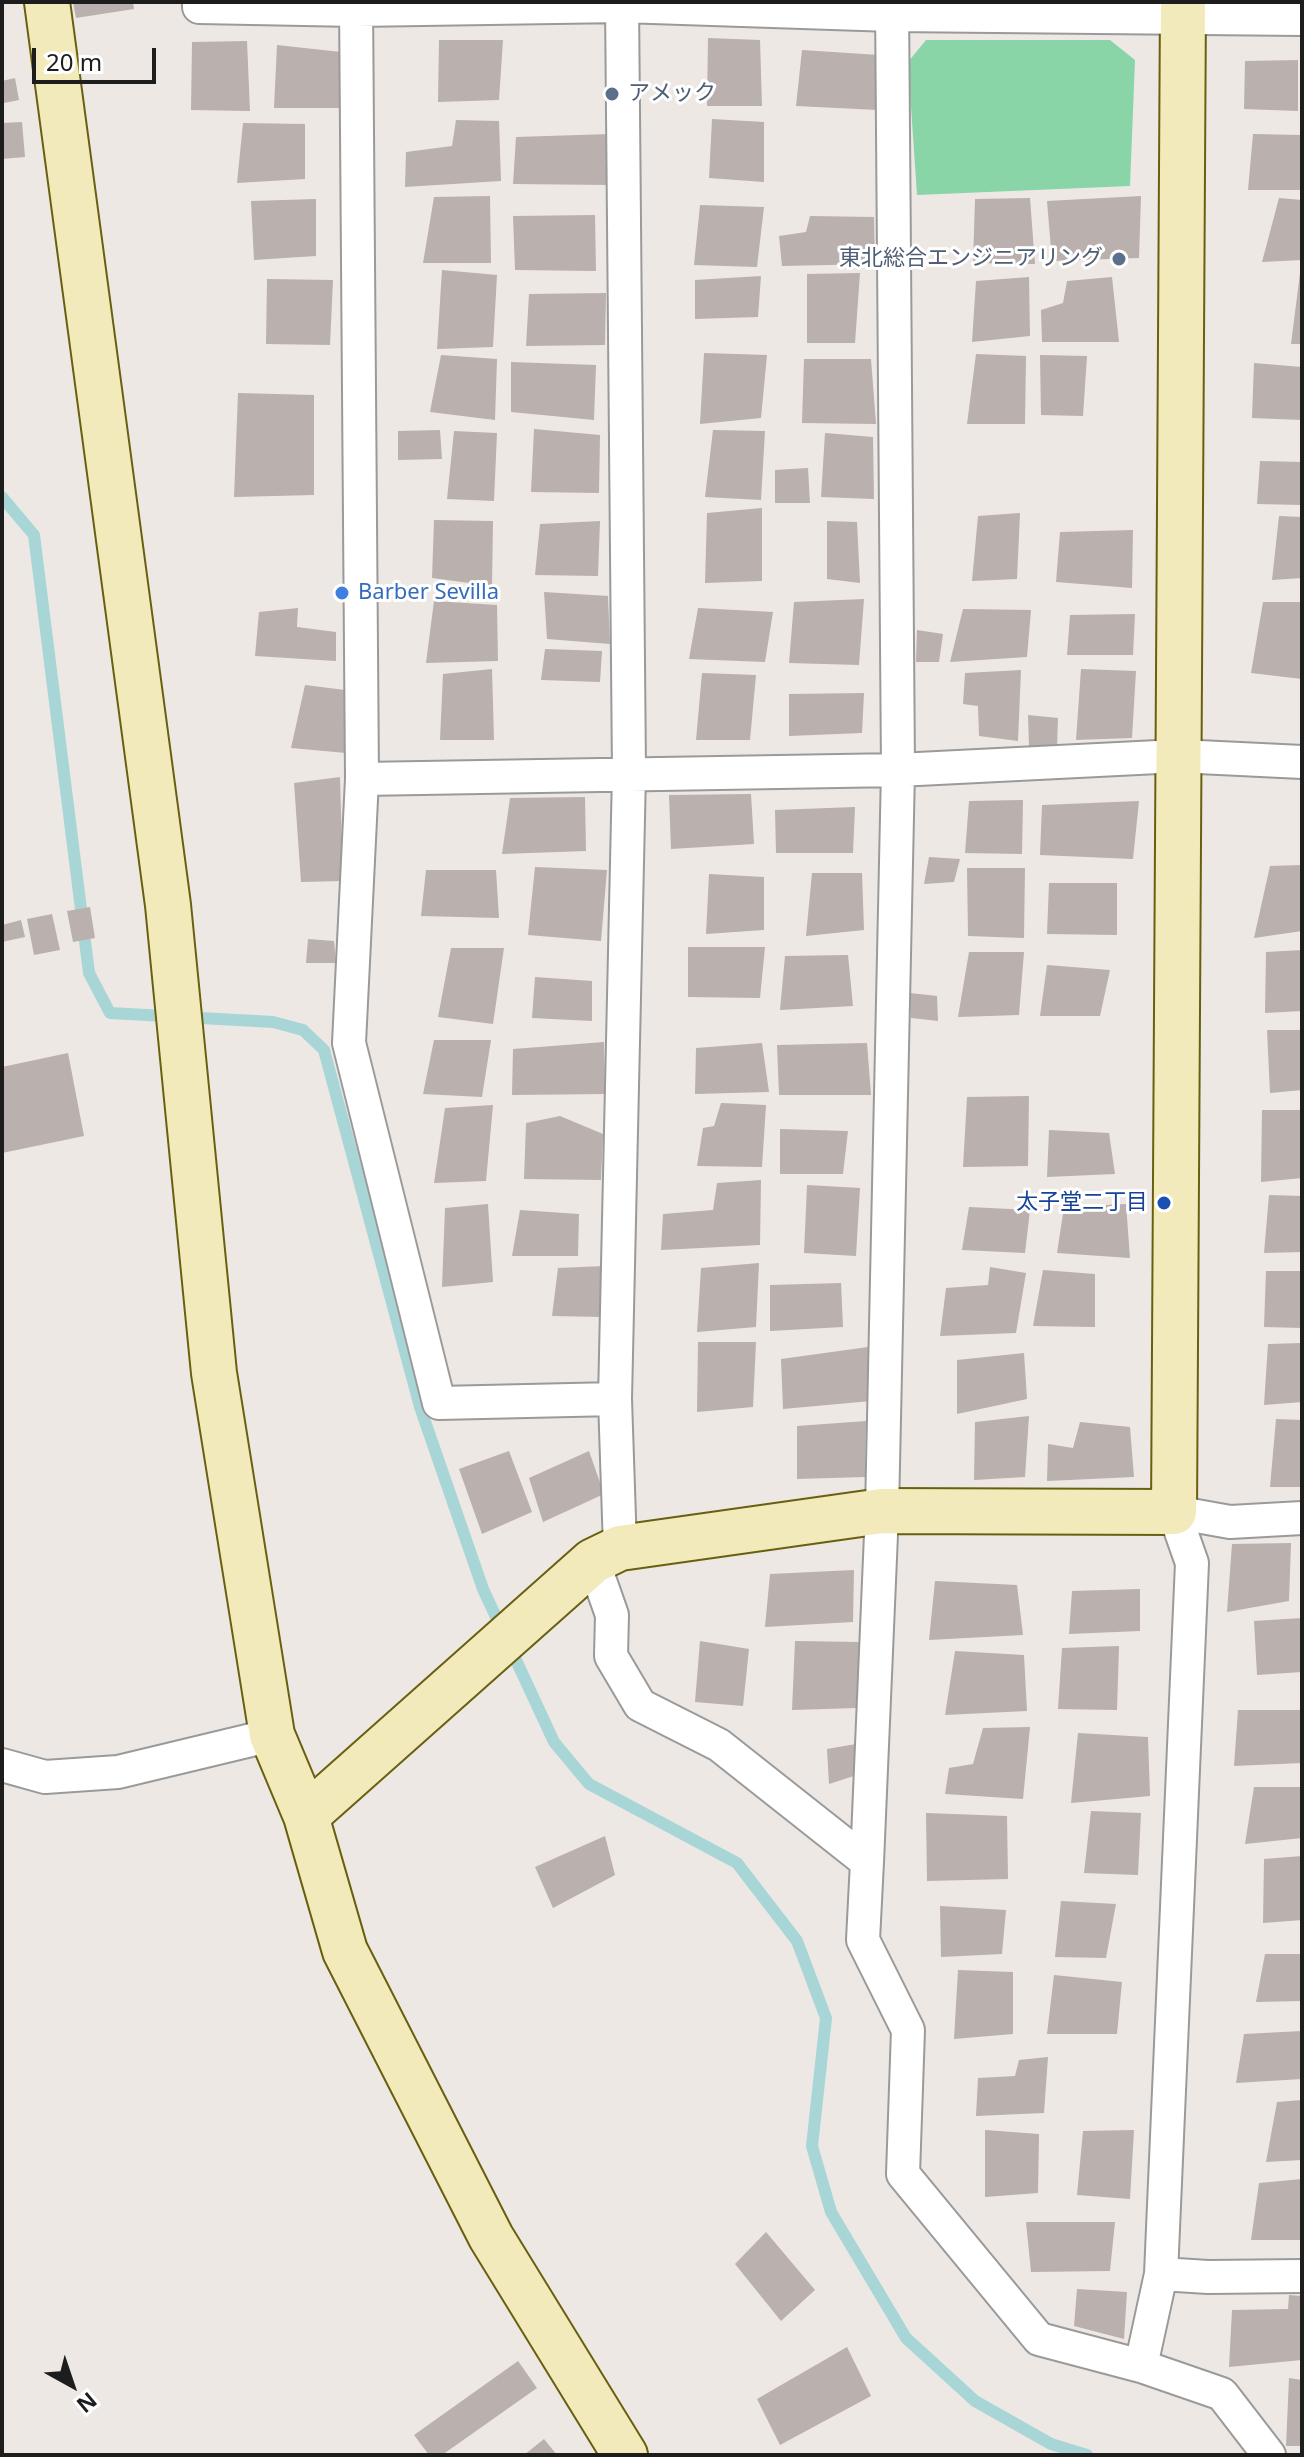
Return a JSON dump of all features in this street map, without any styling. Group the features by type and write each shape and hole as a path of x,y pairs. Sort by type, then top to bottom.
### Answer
{"street":[{"path":"47,2 176,989 214,1373 272,1735 306,1816 345,1951 491,2237 625,2455"},
{"path":"199,2 199,7 622,4 1183,10 1302,19"},
{"path":"622,4 629,773 615,1399 607,1555 612,1615 611,1656 640,1705 719,1745 867,1862"},
{"path":"356,6 362,779 349,1043 439,1403 615,1399"},
{"path":"892,8 898,770 882,1511 863,1940 908,2030 903,2174 1039,2339 1141,2366 1222,2394 1269,2455"},
{"path":"1141,2366 1161,2274 1192,1563 1174,1512 1183,10"},
{"path":"362,779 898,770 1178,756 1302,762"},
{"path":"306,1816 607,1555 882,1511 1174,1512 1230,1522 1302,1518"},
{"path":"2,1765 45,1777 118,1772 272,1735"},
{"path":"1161,2274 1302,2276"}],"green space":[{"path":"926,40 1110,40 1135,60 1130,186 917,195 908,62"}],"building":[{"path":"73,2 133,2 134,9 76,18"},
{"path":"708,38 760,40 762,106 707,106"},
{"path":"439,40 503,40 499,100 438,102"},
{"path":"247,41 250,111 191,110 192,42"},
{"path":"277,45 341,52 340,108 274,108"},
{"path":"802,50 879,55 878,110 796,106"},
{"path":"1298,60 1298,111 1244,109 1245,61"},
{"path":"15,78 19,100 4,103 2,81"},
{"path":"712,119 764,122 764,182 709,178"},
{"path":"456,120 499,121 501,181 405,187 406,152 452,146"},
{"path":"22,122 25,157 2,159 2,123"},
{"path":"243,123 305,124 305,179 237,183"},
{"path":"610,134 611,185 513,184 516,137"},
{"path":"1253,134 1302,135 1302,190 1248,190"},
{"path":"490,196 491,263 423,263 434,197"},
{"path":"1141,196 1139,258 1052,261 1047,201"},
{"path":"1030,198 1035,264 973,263 975,199"},
{"path":"1279,198 1302,200 1302,260 1262,262"},
{"path":"316,199 316,256 254,260 251,201"},
{"path":"700,205 764,207 757,267 694,265"},
{"path":"595,215 596,271 515,270 513,216"},
{"path":"810,216 874,217 875,264 782,266 779,236 806,232"},
{"path":"442,270 497,275 493,347 437,349"},
{"path":"860,273 855,343 807,343 807,274"},
{"path":"1300,273 1302,344 1291,344"},
{"path":"761,276 758,317 695,319 695,280"},
{"path":"1029,277 1030,336 972,342 976,281"},
{"path":"1112,277 1119,342 1042,342 1041,310 1063,303 1067,281"},
{"path":"267,279 333,280 330,345 266,344"},
{"path":"606,293 605,345 526,346 529,294"},
{"path":"704,353 767,355 761,418 700,424"},
{"path":"976,354 1026,356 1025,424 967,424"},
{"path":"441,355 497,359 495,420 430,412"},
{"path":"1040,355 1087,356 1083,416 1041,415"},
{"path":"804,359 871,359 876,424 802,423"},
{"path":"511,362 596,365 594,420 511,412"},
{"path":"1254,363 1302,367 1302,420 1252,418"},
{"path":"238,393 314,395 314,495 234,497"},
{"path":"534,429 600,435 599,493 531,492"},
{"path":"440,430 442,459 398,460 398,431"},
{"path":"713,430 765,431 761,500 705,497"},
{"path":"454,431 497,433 494,501 447,499"},
{"path":"825,433 873,437 874,499 821,497"},
{"path":"1260,461 1302,462 1302,505 1257,504"},
{"path":"808,468 810,503 775,503 775,470"},
{"path":"762,508 762,581 705,583 707,513"},
{"path":"1020,513 1017,579 972,581 978,516"},
{"path":"1279,516 1302,517 1302,578 1272,580"},
{"path":"434,520 493,521 492,586 432,578"},
{"path":"600,521 598,576 535,575 540,524"},
{"path":"827,521 857,522 860,583 827,579"},
{"path":"1133,530 1132,588 1056,582 1060,532"},
{"path":"544,592 608,596 610,644 547,639"},
{"path":"864,599 859,665 789,663 794,602"},
{"path":"434,601 497,605 498,661 426,663"},
{"path":"1263,602 1302,602 1302,679 1251,673"},
{"path":"298,608 297,627 336,632 336,661 255,656 259,612"},
{"path":"698,608 773,612 765,662 689,659"},
{"path":"963,609 1031,610 1027,657 950,662"},
{"path":"1135,614 1133,655 1067,655 1070,615"},
{"path":"917,630 943,634 939,662 916,662"},
{"path":"545,649 602,651 600,682 541,680"},
{"path":"492,669 494,740 440,740 443,674"},
{"path":"1081,669 1136,671 1132,738 1076,740"},
{"path":"1021,670 1018,741 979,736 978,706 963,704 965,673"},
{"path":"702,673 756,675 750,740 696,740"},
{"path":"305,685 345,690 346,753 291,748"},
{"path":"864,693 862,733 789,736 789,694"},
{"path":"1028,715 1058,718 1057,747 1029,746"},
{"path":"340,777 343,881 301,882 294,783"},
{"path":"751,794 754,844 671,849 669,795"},
{"path":"585,797 586,851 502,854 510,798"},
{"path":"1023,800 1022,854 965,853 969,801"},
{"path":"1139,801 1133,859 1040,855 1042,805"},
{"path":"855,807 853,853 776,853 775,810"},
{"path":"929,857 960,859 954,882 924,884"},
{"path":"1302,865 1302,931 1254,938 1270,866"},
{"path":"535,867 607,870 601,941 528,935"},
{"path":"967,868 1025,868 1024,938 968,936"},
{"path":"426,870 496,870 499,918 421,916"},
{"path":"812,873 862,873 864,930 806,936"},
{"path":"709,874 764,877 764,930 706,934"},
{"path":"1049,883 1117,883 1117,935 1047,934"},
{"path":"90,907 95,938 73,942 67,911"},
{"path":"52,914 60,950 34,955 27,919"},
{"path":"21,920 25,937 2,942 2,925"},
{"path":"308,939 334,941 336,963 306,963"},
{"path":"688,947 765,947 760,998 688,997"},
{"path":"451,948 504,948 493,1024 438,1017"},
{"path":"1302,950 1302,1011 1265,1013 1266,952"},
{"path":"969,952 1024,952 1019,1015 958,1017"},
{"path":"848,955 853,1006 780,1010 785,956"},
{"path":"1047,965 1110,970 1100,1016 1040,1016"},
{"path":"535,977 592,981 592,1021 532,1018"},
{"path":"910,993 937,996 938,1021 911,1018"},
{"path":"1267,1030 1302,1030 1302,1090 1270,1093"},
{"path":"434,1040 491,1040 482,1097 423,1094"},
{"path":"604,1042 605,1094 512,1095 513,1049"},
{"path":"762,1043 769,1092 695,1094 696,1048"},
{"path":"867,1043 871,1095 779,1095 777,1045"},
{"path":"68,1053 84,1136 2,1153 2,1067"},
{"path":"1029,1096 1028,1166 963,1167 967,1097"},
{"path":"721,1103 766,1105 762,1167 697,1166 703,1128 714,1126"},
{"path":"493,1105 486,1181 434,1183 445,1108"},
{"path":"1262,1110 1302,1110 1302,1178 1261,1182"},
{"path":"560,1116 603,1134 601,1180 524,1179 526,1123"},
{"path":"780,1129 848,1131 843,1174 780,1174"},
{"path":"1049,1130 1109,1133 1115,1174 1047,1177"},
{"path":"761,1180 760,1245 661,1250 663,1214 713,1210 717,1183"},
{"path":"807,1185 860,1188 856,1256 804,1253"},
{"path":"1269,1195 1302,1196 1302,1252 1264,1253"},
{"path":"488,1204 493,1282 442,1287 445,1208"},
{"path":"1126,1204 1130,1258 1057,1253 1064,1207"},
{"path":"969,1207 1030,1210 1025,1253 962,1250"},
{"path":"520,1210 579,1214 578,1256 512,1256"},
{"path":"759,1263 756,1327 697,1332 701,1268"},
{"path":"604,1266 602,1317 552,1316 558,1268"},
{"path":"990,1267 1026,1273 1016,1333 940,1336 946,1288 988,1285"},
{"path":"1043,1270 1095,1274 1095,1327 1033,1326"},
{"path":"1266,1271 1302,1271 1302,1328 1264,1327"},
{"path":"841,1283 843,1327 770,1331 770,1285"},
{"path":"698,1342 756,1342 753,1407 697,1412"},
{"path":"1302,1343 1302,1402 1264,1405 1268,1344"},
{"path":"868,1347 871,1401 783,1409 781,1359"},
{"path":"1024,1353 1027,1399 957,1414 957,1360"},
{"path":"1029,1416 1025,1477 974,1480 975,1422"},
{"path":"1276,1419 1302,1420 1302,1487 1270,1487"},
{"path":"866,1421 865,1477 797,1479 797,1426"},
{"path":"1080,1422 1130,1427 1134,1477 1047,1481 1048,1444 1073,1448"},
{"path":"509,1451 532,1512 482,1534 459,1469"},
{"path":"589,1451 604,1494 543,1522 529,1478"},
{"path":"1291,1543 1289,1601 1227,1612 1232,1544"},
{"path":"854,1570 853,1622 765,1627 770,1574"},
{"path":"935,1581 1017,1585 1023,1635 929,1640"},
{"path":"1140,1589 1140,1631 1069,1634 1072,1591"},
{"path":"1302,1618 1302,1672 1257,1675 1254,1621"},
{"path":"700,1641 749,1649 743,1706 695,1702"},
{"path":"795,1641 861,1642 857,1708 792,1710"},
{"path":"1119,1646 1117,1710 1058,1709 1062,1648"},
{"path":"955,1651 1024,1655 1027,1711 945,1715"},
{"path":"1238,1710 1302,1710 1302,1763 1234,1766"},
{"path":"1030,1727 1023,1799 945,1794 949,1768 973,1764 983,1728"},
{"path":"1078,1733 1148,1737 1150,1796 1071,1803"},
{"path":"856,1744 857,1775 829,1784 827,1749"},
{"path":"1254,1787 1302,1787 1302,1838 1245,1844"},
{"path":"1091,1811 1141,1813 1138,1875 1084,1873"},
{"path":"926,1813 1007,1816 1008,1879 927,1881"},
{"path":"605,1836 615,1875 553,1908 535,1867"},
{"path":"1302,1856 1302,1920 1263,1923 1264,1859"},
{"path":"1061,1901 1116,1904 1106,1958 1055,1957"},
{"path":"940,1906 1006,1910 1002,1954 941,1957"},
{"path":"1265,1954 1302,1954 1302,2001 1256,2002"},
{"path":"958,1970 1013,1972 1013,2034 954,2039"},
{"path":"1054,1975 1122,1982 1117,2034 1047,2034"},
{"path":"1302,2031 1302,2079 1236,2083 1244,2034"},
{"path":"1048,2057 1044,2113 976,2116 978,2078 1015,2076 1019,2060"},
{"path":"1302,2100 1302,2160 1266,2162 1277,2102"},
{"path":"985,2130 1039,2134 1038,2193 985,2197"},
{"path":"1134,2130 1130,2199 1077,2195 1083,2131"},
{"path":"1302,2179 1302,2240 1251,2240 1259,2183"},
{"path":"1026,2222 1115,2222 1110,2271 1031,2272"},
{"path":"766,2232 815,2290 781,2321 735,2264"},
{"path":"1077,2289 1127,2292 1124,2339 1074,2326"},
{"path":"1289,2295 1302,2296 1302,2360 1229,2367 1232,2310 1288,2309"},
{"path":"847,2347 871,2396 780,2445 757,2399"},
{"path":"518,2361 537,2388 442,2455 429,2455 414,2435"},
{"path":"1289,2378 1302,2380 1302,2446 1286,2446"},
{"path":"544,2439 557,2455 524,2455"}],"waterway":[{"path":"2,497 34,535 89,973 110,1013 273,1022 303,1030 324,1050 420,1407 483,1589 554,1742 589,1784 737,1863 797,1941 826,2018 812,2146 831,2212 906,2338 975,2401 1051,2444 1087,2455"}],"place":[{"name":"アメック","path":"612,94"},
{"name":"東北総合エンジニアリング","path":"1119,259"},
{"name":"Barber Sevilla","path":"342,593"},
{"name":"太子堂二丁目","path":"1164,1203"}]}
